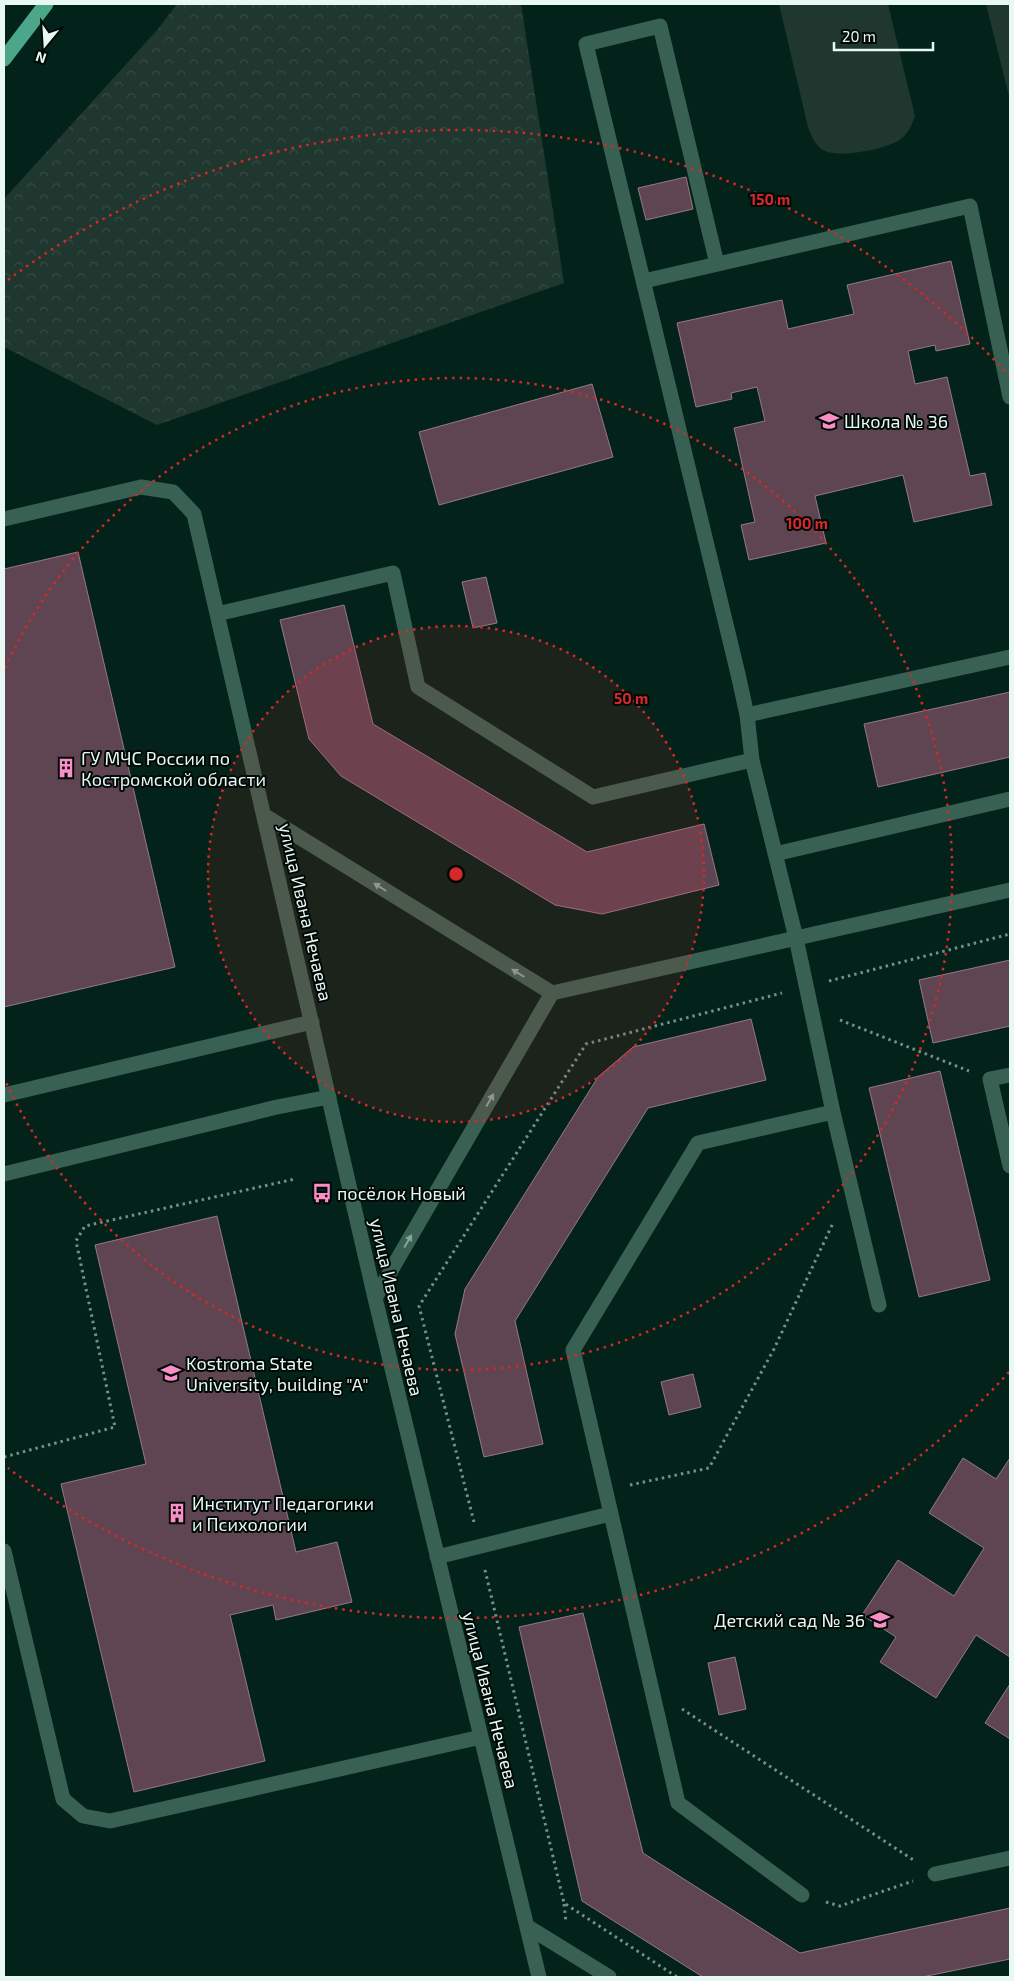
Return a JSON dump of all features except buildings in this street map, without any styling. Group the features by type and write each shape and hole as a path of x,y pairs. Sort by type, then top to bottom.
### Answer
{"main road":[{"path":"4,59 46,4"}],"street":[{"path":"717,264 660,26 586,44 736,664 747,716 752,760 796,938 833,1112 879,1305"},
{"path":"644,281 970,206 1010,397"},
{"name":"улица Ивана Нечаева","path":"4,519 141,487 173,492 194,514 375,1298 539,1977"},
{"path":"217,614 393,573 418,687 593,797 752,760"},
{"path":"747,716 1010,657"},
{"path":"775,854 1010,799"},
{"path":"265,816 552,993 1010,890"},
{"path":"375,1298 552,993"},
{"path":"4,1095 312,1022"},
{"path":"1010,1075 990,1079 1010,1166"},
{"path":"4,1174 277,1107 329,1097"},
{"path":"802,1895 678,1803 572,1350 698,1143 833,1112"},
{"path":"437,1558 610,1514"},
{"path":"4,1551 63,1799 83,1816 110,1821 481,1738"},
{"path":"935,1874 1010,1858"},
{"path":"528,1927 609,1977"}],"path":[{"path":"677,1977 564,1903 480,1546 420,1306 586,1044 1010,934"},
{"path":"811,1008 990,1079"},
{"path":"4,1457 115,1427 76,1241 85,1226 295,1179"},
{"path":"604,1491 709,1468 774,1349 834,1222"},
{"path":"651,1689 935,1874"},
{"path":"802,1895 840,1906 935,1874"}],"green space":[{"path":"177,4 521,4 564,283 157,425 4,347 4,199 158,29"},
{"path":"779,4 888,4 915,116 904,137 895,143 863,152 830,153 818,145 808,127"},
{"path":"986,4 1010,4 1010,100"}],"place":[{"name":"Школа № 36","path":"829,421"},
{"name":"ГУ МЧС России по Костромской области","path":"66,768"},
{"name":"посёлок Новый","path":"322,1193"},
{"name":"Kostroma State University, building \"A\"","path":"171,1373"},
{"name":"Институт Педагогики и Психологии","path":"177,1513"},
{"name":"Детский сад № 36","path":"880,1620"}]}
